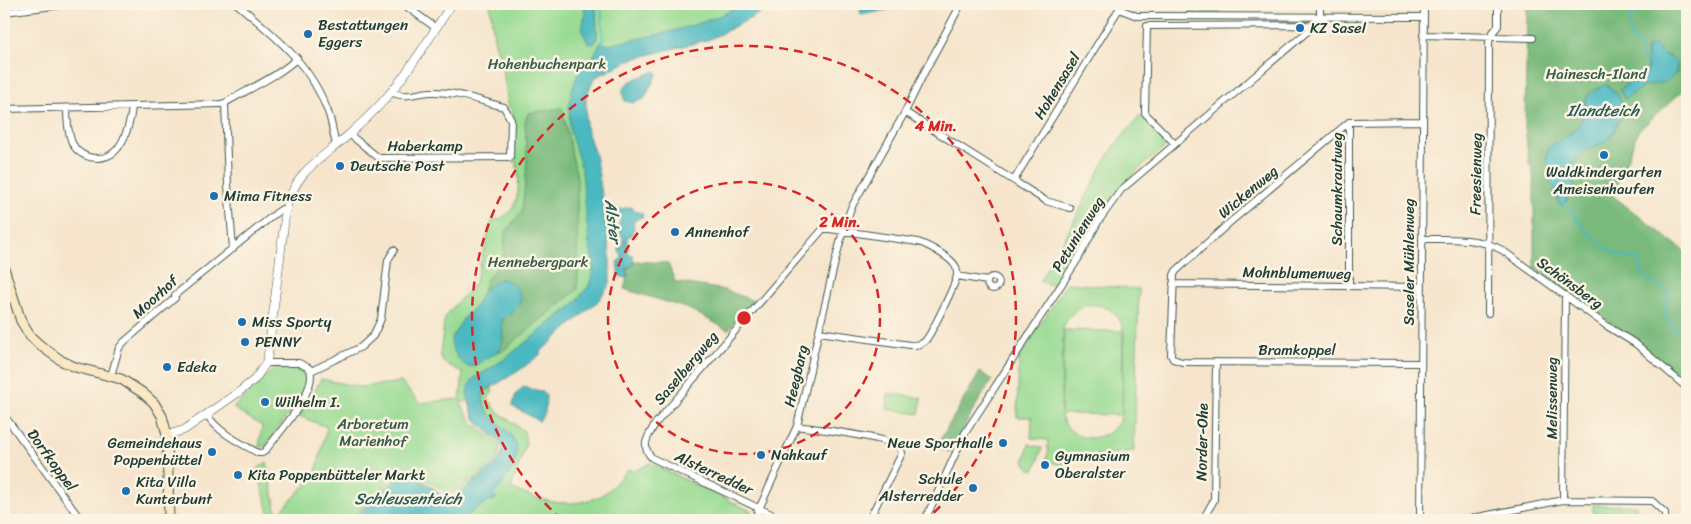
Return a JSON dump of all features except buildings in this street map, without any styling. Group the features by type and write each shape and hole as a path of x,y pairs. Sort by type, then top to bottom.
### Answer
{"main road":[{"path":"4,268 7,295 24,327 30,336 41,346 62,361 75,367 111,376 133,386 154,403 162,416 167,435 169,520"}],"street":[{"path":"4,12 70,4"},
{"path":"237,4 289,49 312,78 326,107 336,145"},
{"path":"403,4 436,28"},
{"path":"167,435 184,430 207,415 255,379 266,363 289,196 301,175 349,134 392,92 452,4"},
{"path":"819,332 910,345 920,344 929,336 957,276 954,263 922,243 843,231 851,208 905,112 961,4"},
{"path":"1320,4 1320,16"},
{"name":"Saseler Mühlenweg","path":"1420,520 1424,4"},
{"name":"Freesienweg","path":"1488,313 1487,243 1490,36 1498,26 1498,4"},
{"path":"1120,7 1137,16 1424,17"},
{"name":"Hohensasel","path":"1014,180 1120,7"},
{"name":"Petunienweg","path":"926,520 965,434 1078,259 1098,222 1121,190 1315,24 1320,16"},
{"path":"1175,144 1145,113 1147,26 1315,24"},
{"path":"1423,35 1533,38"},
{"path":"4,109 225,103 293,63 297,58"},
{"name":"Haberkamp","path":"349,134 379,158 510,157 511,120 504,106 448,93 430,92 408,96 396,95 392,92"},
{"path":"225,103 233,249"},
{"path":"67,108 72,142 82,154 93,158 101,158 113,153 119,147 132,107"},
{"path":"905,112 1046,201 1070,208"},
{"path":"1350,122 1422,121"},
{"name":"Wickenweg","path":"1173,359 1171,356 1173,284 1176,271 1228,224 1350,122"},
{"name":"Schaumkrautweg","path":"1349,286 1350,122"},
{"name":"Moorhof","path":"111,376 119,348 124,342 175,298 175,295 276,213 286,209"},
{"name":"Saselbergweg","path":"646,440 661,418 822,230 827,228 843,231"},
{"name":"Heegbarg","path":"754,520 797,426 843,231"},
{"name":"Schönsberg","path":"1422,239 1468,240 1487,243 1506,252 1636,344 1687,388"},
{"path":"311,371 361,347 373,336 381,319 388,260 394,250"},
{"path":"957,276 987,281"},
{"name":"Mohnblumenweg","path":"1173,284 1421,287"},
{"name":"Melissenweg","path":"1563,500 1565,295"},
{"name":"Bramkoppel","path":"1173,359 1178,362 1421,362"},
{"name":"Norder-Ohe","path":"1205,520 1206,514 1214,500 1216,362"},
{"path":"207,415 212,423 229,436 258,453 265,451 307,394 311,382 311,371 305,365 299,363 266,363"},
{"name":"Dorfkoppel","path":"4,415 81,520"},
{"path":"797,426 882,441 901,449 902,453 870,520"},
{"name":"Alsterredder","path":"646,440 645,448 652,458 784,520"},
{"path":"1463,520 1563,500 1652,501 1665,513 1665,520"}],"green space":[{"path":"490,4 584,4 585,14 582,31 597,37 596,4 772,4 753,17 710,39 632,59 594,78 570,131 582,169 594,266 589,286 573,305 505,359 474,379 492,387 492,393 488,398 497,411 524,431 526,444 511,488 543,500 566,503 578,502 600,496 615,484 628,469 634,471 650,463 751,511 752,514 749,520 358,520 364,505 406,471 433,487 446,501 453,497 466,483 472,483 500,460 503,449 501,443 482,427 474,417 468,400 463,403 460,400 463,373 443,362 440,355 446,315 475,283 492,221 502,218 509,213 517,198 518,170 516,161 513,162 513,115 508,104 504,77 494,39"},
{"path":"1193,4 1223,4 1219,13 1190,12"},
{"name":"Hainesch-Iland","path":"1527,4 1687,4 1687,87 1638,131 1613,196 1687,253 1687,386 1635,341 1534,267 1534,183 1532,165 1529,165 1525,127","holes":["1657,49 1662,54 1669,56 1678,67 1677,73 1662,83 1644,86 1625,99 1620,90 1633,78 1648,73 1646,51","1605,85 1613,91 1623,114 1609,138 1585,150 1576,159 1570,173 1574,188 1569,193 1566,204 1559,204 1555,194 1556,188 1548,177 1552,169 1547,161 1548,151 1579,124 1588,95"]},
{"name":"Hennebergpark","path":"562,108 577,178 577,290 501,352 499,351 502,343 502,320 518,306 513,284 501,279 486,288 482,293 487,279 503,260 505,233 522,211 527,165 525,122 528,113"},
{"path":"1141,115 1169,144 1120,187 1111,198 1053,286 1039,281 1062,244 1103,164 1116,144"},
{"path":"634,261 668,263 675,282 725,290 754,301 728,330 689,309 624,289 628,275 626,270 633,265"},
{"path":"1067,283 1139,289 1134,451 1085,457 1072,454 1070,467 1046,461 1049,449 1047,448 1048,440 1031,438 1032,417 1017,417 1019,357","holes":["1088,305 1107,308 1117,316 1123,328 1124,335 1122,414 1123,331 1064,330 1061,413 1063,329 1072,314","1061,414 1122,415 1117,425 1109,432 1091,438 1081,437 1073,432 1066,425"]},
{"path":"286,364 300,367 305,372 307,378 306,391 265,446 259,447 262,426 233,408 276,367"},
{"path":"980,372 992,380 951,452 936,447"},
{"name":"Arboretum Marienhof","path":"321,379 360,387 401,382 420,403 458,399 472,422 500,445 498,459 473,480 467,480 450,495 417,474 403,470 395,473 380,491 362,505 356,520 281,520 281,511 316,472 327,427 299,416 311,400"},
{"path":"888,393 922,398 919,414 887,409"},
{"path":"1029,444 1042,448 1035,469 1031,470 1024,462"},
{"path":"267,462 278,520 271,520 257,469"},
{"path":"1593,505 1636,505 1636,520 1593,520"}],"water":[{"path":"584,4 596,4 597,37 595,43 591,44 588,43 582,31 585,14"},
{"name":"Schleusenteich","path":"742,4 772,4 753,17 710,39 632,59 594,78 586,97 586,127 595,155 600,181 610,255 610,284 598,301 540,352 542,353 520,370 484,392 485,405 491,415 516,443 517,456 510,473 493,495 497,498 494,501 489,500 462,520 359,520 366,506 386,491 400,475 410,474 438,492 445,502 454,499 500,460 503,449 501,442 482,427 474,417 467,393 468,387 473,379 505,359 573,305 589,286 594,266 589,243 582,170 570,131 569,107 572,89 578,74 594,55 601,42 608,45 677,30 711,19"},
{"path":"859,4 864,4 865,8 888,4 917,4 861,15"},
{"path":"1655,45 1677,63 1676,73 1666,82 1644,86 1625,99 1620,90 1633,78 1648,73 1647,48"},
{"path":"655,71 658,73 644,99 633,103 625,101 623,94 627,84"},
{"name":"Ilandteich","path":"1605,85 1615,91 1623,104 1623,114 1608,139 1599,145 1585,150 1572,164 1570,174 1575,187 1569,193 1565,205 1561,205 1555,194 1555,188 1549,182 1552,169 1546,156 1555,142 1569,134 1579,124 1583,118 1586,99 1589,95"},
{"path":"631,207 642,213 643,217 633,222 634,228 631,236 627,237 628,254 633,255 633,265 626,269 628,275 626,278 619,276 617,262 623,257 619,252 619,247 623,246 623,237 619,230 620,218 615,213 616,210"},
{"path":"501,279 514,285 520,293 520,301 518,306 502,320 503,341 499,351 475,366 468,367 456,355 451,339 465,316 475,307 482,293 491,284"},
{"path":"523,387 541,391 546,395 545,413 539,421 512,406 516,394"}],"waterway":[{"path":"601,4 602,44"},
{"path":"1645,4 1630,18 1630,37 1641,46 1643,60 1650,65"},
{"path":"1565,203 1580,223 1605,248 1627,257 1639,259 1643,276 1669,293 1669,299 1664,309 1669,322 1678,331 1687,334"}],"place":[{"name":"KZ Sasel","path":"1300,28"},
{"name":"Bestattungen Eggers","path":"308,34"},
{"name":"Waldkindergarten Ameisenhaufen","path":"1604,155"},
{"name":"Deutsche Post","path":"340,166"},
{"name":"Mima Fitness","path":"214,196"},
{"name":"Annenhof","path":"675,232"},
{"name":"Miss Sporty","path":"242,322"},
{"name":"PENNY","path":"245,342"},
{"name":"Edeka","path":"167,367"},
{"name":"Wilhelm I.","path":"265,402"},
{"name":"Neue Sporthalle","path":"1003,443"},
{"name":"Gemeindehaus Poppenbüttel","path":"212,452"},
{"name":"Nahkauf","path":"761,455"},
{"name":"Gymnasium Oberalster","path":"1045,465"},
{"name":"Kita Poppenbütteler Markt","path":"238,475"},
{"name":"Schule Alsterredder","path":"973,488"},
{"name":"Kita Villa Kunterbunt","path":"126,491"}],"park label":[{"name":"Hohenbuchenpark","path":"547,64"}],"water label":[{"name":"Alster","path":"613,221"}]}
